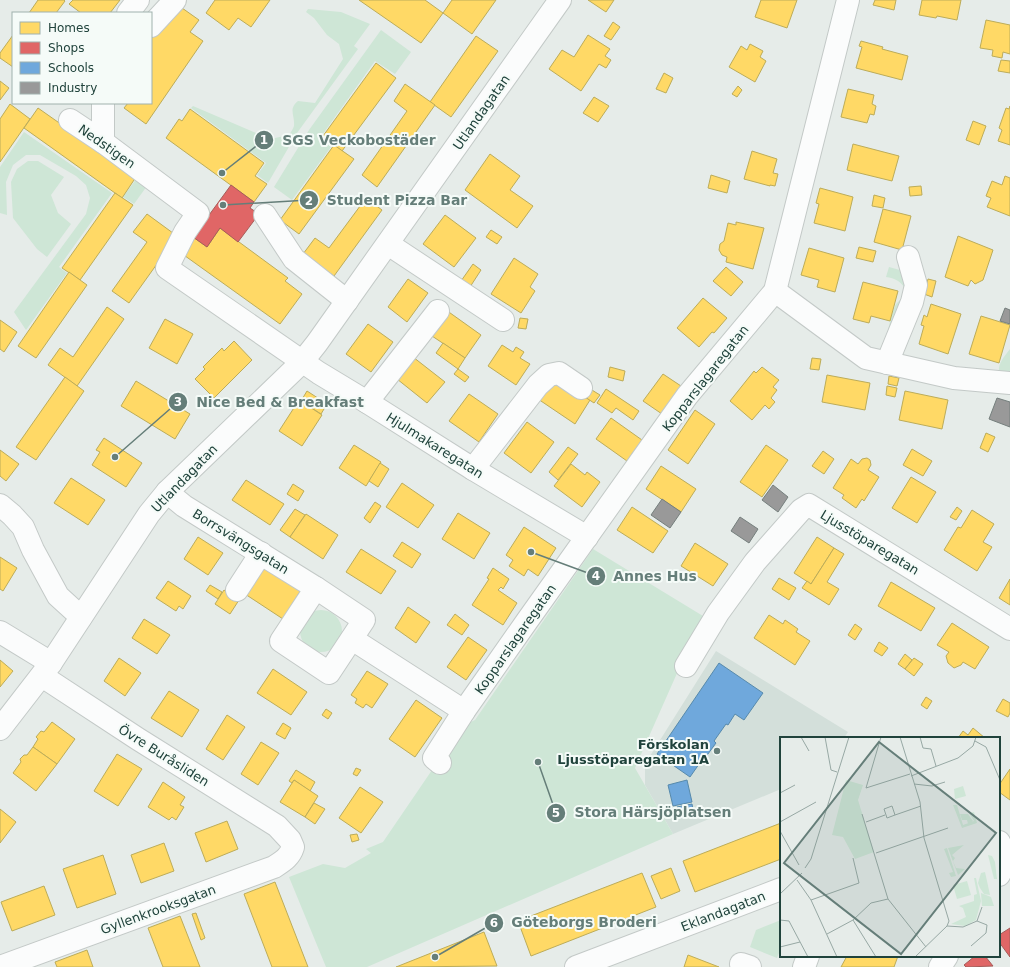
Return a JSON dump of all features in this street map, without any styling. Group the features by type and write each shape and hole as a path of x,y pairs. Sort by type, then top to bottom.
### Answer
{"street":[{"path":"129,12 138,0"},
{"path":"152,25 175,0"},
{"name":"Utlandagatan","path":"0,729 47,670 149,514 167,492 302,362 388,244 560,0"},
{"name":"Kopparslagaregatan","path":"440,763 434,758 464,711 687,396 775,291 848,0"},
{"path":"103,104 103,142"},
{"name":"Nedstigen","path":"70,120 103,142 198,213 185,232 167,268"},
{"path":"265,215 294,259 347,301"},
{"path":"388,244 503,320"},
{"path":"887,363 912,302 916,285 908,258"},
{"name":"Hjulmakaregatan","path":"167,268 302,362 473,469 587,537"},
{"path":"775,291 866,358 954,378 1010,384"},
{"path":"367,402 438,311"},
{"path":"473,469 538,385 549,375 559,373 581,388"},
{"name":"Borrsvängsgatan","path":"167,492 184,506 316,588 364,620 330,673 281,641 316,588"},
{"path":"0,505 23,527 33,550 58,596 82,617"},
{"name":"Ljusstöparegatan","path":"686,666 718,613 755,562 801,510 809,505 1010,629"},
{"path":"236,590 260,553"},
{"name":"Övre Buråsliden","path":"0,632 47,670 134,736 277,826 285,834"},
{"path":"352,639 464,711"},
{"path":"1000,833 1010,834"},
{"name":"Gyllenkrooksgatan","path":"0,967 274,867 286,859 291,853 293,847 285,834"},
{"path":"1000,844 1003,850 1004,861 1000,872"},
{"path":"1000,874 1010,869"},
{"name":"Eklandagatan","path":"576,967 780,889"},
{"path":"804,967 808,957"},
{"path":"930,967 933,957"},
{"path":"940,967 946,957"}],"shaded area":[{"name":"Förskolan Ljusstöparegatan 1A","path":"716,651 848,732 845,737 780,737 780,789 673,834 645,785 645,764"}],"green space":[{"path":"308,9 341,12 370,24 354,46 358,49 297,133 268,183 257,175 266,163 191,108 193,106 256,133 275,138 289,135 294,126 293,107 295,104 298,101 315,103 343,59 339,44 327,35 314,18 306,12"},
{"path":"381,30 411,52 395,74 375,61 320,138 331,147 292,200 274,187 309,130"},
{"path":"24,132 112,193 59,267 67,273 26,330 14,312 86,214 90,198 86,185 76,176 40,155 26,155 13,165 6,182 7,215 0,213 0,167"},
{"path":"28,161 38,161 64,177 51,195 58,213 71,224 47,257 37,249 13,218 11,182 17,169"},
{"path":"137,178 147,186 134,204 123,197"},
{"path":"889,267 907,272 909,280 907,300 890,351 884,348 889,327 895,306 904,296 905,291 901,283 892,278 886,277"},
{"path":"1010,349 1010,373 999,372 1001,362"},
{"path":"593,549 703,616 686,645 676,670 678,671 635,768 673,834 367,967 326,967 289,877 323,864 345,868 371,853 366,849 383,842 462,726 475,720"},
{"path":"321,610 336,616 342,631 336,646 321,652 306,646 300,631 306,616"},
{"path":"780,920 780,950 777,958 750,947 756,930"}],"building: Homes":[{"path":"38,0 65,1 57,12 30,12"},
{"path":"73,0 120,0 111,12 80,12 69,4"},
{"path":"215,0 270,0 251,27 238,18 229,30 206,13"},
{"path":"359,0 425,0 443,13 421,43"},
{"path":"452,0 496,0 472,34 443,13"},
{"path":"588,0 614,0 606,12"},
{"path":"761,0 797,0 787,28 755,17"},
{"path":"875,0 896,0 894,10 873,5"},
{"path":"922,0 961,0 957,20 937,16 936,18 919,15"},
{"path":"175,3 199,20 190,32 203,41 146,124 124,108 127,104 152,104 152,36"},
{"path":"986,20 1010,25 1010,54 1003,52 1002,58 992,56 993,50 980,48"},
{"path":"613,22 620,27 611,40 604,36"},
{"path":"588,35 610,49 605,56 611,60 606,68 599,64 581,91 549,69 562,50 574,57"},
{"path":"12,36 12,66 0,58 0,53"},
{"path":"476,36 498,51 451,117 430,102"},
{"path":"861,41 883,47 882,49 908,56 902,80 856,68 862,47 859,46"},
{"path":"750,44 763,51 760,57 766,61 755,82 729,67 741,46 747,50"},
{"path":"1001,60 1010,61 1010,73 998,71"},
{"path":"376,63 396,78 342,151 323,136"},
{"path":"664,73 673,78 666,93 656,89"},
{"path":"0,81 9,88 0,100"},
{"path":"405,84 435,105 377,187 362,175 407,111 394,101"},
{"path":"738,86 742,90 737,97 732,94"},
{"path":"848,89 874,95 872,104 876,106 874,115 870,114 867,123 841,117"},
{"path":"594,97 609,106 598,122 583,113"},
{"path":"10,104 30,119 0,162 0,119"},
{"path":"1010,106 1010,145 998,141 1002,130 999,128 1006,108 1009,109"},
{"path":"38,108 136,177 122,198 24,128"},
{"path":"190,109 264,163 255,176 267,184 254,202 166,138 179,119 182,121"},
{"path":"973,121 986,126 979,145 966,140"},
{"path":"853,144 899,156 892,181 847,170"},
{"path":"334,145 354,159 299,234 280,220"},
{"path":"752,151 777,159 773,173 778,174 775,186 744,179"},
{"path":"490,154 520,176 510,190 533,206 517,228 465,190"},
{"path":"711,175 730,181 727,193 708,188"},
{"path":"1005,176 1010,178 1010,216 987,207 991,198 986,196 992,181 1002,185"},
{"path":"921,186 922,195 910,196 909,187"},
{"path":"820,188 853,197 845,231 814,223 819,204 816,203"},
{"path":"115,193 133,205 80,280 62,268"},
{"path":"874,195 885,198 883,208 872,206"},
{"path":"366,198 382,210 334,276 303,254 315,238 329,248"},
{"path":"883,209 911,216 902,250 874,242"},
{"path":"147,214 177,236 129,303 112,291 147,242 133,232"},
{"path":"445,215 476,238 454,267 423,244"},
{"path":"736,222 764,228 753,269 726,262 727,257 722,255 719,250 720,244 724,241 728,223 736,225"},
{"path":"220,228 288,278 285,281 302,294 280,324 181,253 193,237 207,247"},
{"path":"491,230 502,237 497,244 486,237"},
{"path":"958,236 993,250 983,280 975,284 971,280 968,286 945,277"},
{"path":"859,247 876,251 873,262 856,258"},
{"path":"809,248 844,258 835,292 817,287 819,280 801,275"},
{"path":"514,258 538,274 530,287 535,291 521,313 491,294"},
{"path":"473,264 481,270 470,287 461,281"},
{"path":"726,267 743,282 731,296 713,281"},
{"path":"69,272 87,285 36,358 18,346"},
{"path":"408,279 428,293 407,322 388,307"},
{"path":"928,279 936,281 932,297 924,294"},
{"path":"863,282 898,291 890,321 871,316 869,323 853,319"},
{"path":"703,298 727,318 699,347 677,328"},
{"path":"931,304 961,314 948,354 919,344 924,326 921,325 924,315 927,317"},
{"path":"107,307 124,319 77,386 48,365 60,348 73,357"},
{"path":"446,310 481,335 465,358 429,334"},
{"path":"981,316 1010,325 999,363 969,354"},
{"path":"520,318 528,319 526,329 518,328"},
{"path":"165,319 193,334 177,364 149,348"},
{"path":"0,320 17,332 4,352 0,349"},
{"path":"368,324 393,342 371,372 346,354"},
{"path":"234,341 252,360 214,398 195,379 205,369 203,367 222,348 224,351"},
{"path":"443,343 465,358 458,369 436,353"},
{"path":"502,345 513,352 516,347 524,352 520,358 530,364 516,385 488,366"},
{"path":"413,357 445,382 427,403 397,379"},
{"path":"812,358 821,359 819,370 810,369"},
{"path":"610,367 625,371 623,381 608,377"},
{"path":"762,367 779,380 773,387 777,390 771,398 775,402 769,409 765,405 752,420 730,401 754,371 756,373"},
{"path":"458,369 469,377 465,382 454,374"},
{"path":"663,374 681,386 662,414 643,401"},
{"path":"827,375 870,383 865,410 822,402"},
{"path":"889,376 899,378 897,386 888,384"},
{"path":"65,377 84,391 36,460 16,447"},
{"path":"552,378 590,400 575,424 538,399"},
{"path":"136,381 190,414 175,439 121,406"},
{"path":"887,386 897,388 895,397 886,395"},
{"path":"587,387 600,395 594,403 582,395"},
{"path":"606,389 639,411 633,420 616,408 612,413 597,403"},
{"path":"307,391 327,404 321,414 301,401"},
{"path":"905,391 948,400 942,429 899,420"},
{"path":"469,394 498,414 479,442 449,421"},
{"path":"299,400 322,415 302,446 279,431"},
{"path":"695,410 715,424 688,464 668,450"},
{"path":"611,418 642,440 627,461 596,439"},
{"path":"527,422 554,442 531,473 504,453"},
{"path":"986,433 995,437 988,452 980,448"},
{"path":"104,438 142,463 126,487 92,465 100,452 96,450"},
{"path":"354,445 381,462 366,486 339,468"},
{"path":"766,445 788,460 762,497 740,482"},
{"path":"568,447 578,454 558,480 549,472"},
{"path":"912,449 932,461 923,476 903,465"},
{"path":"0,450 19,464 6,481 0,476"},
{"path":"823,451 834,459 824,474 812,466"},
{"path":"867,458 870,460 871,465 868,470 879,477 864,501 862,499 856,508 842,498 844,495 833,488 851,459 858,464 862,459"},
{"path":"380,463 389,469 378,487 369,481"},
{"path":"571,464 585,475 587,472 600,482 582,507 554,486"},
{"path":"661,466 696,489 681,512 646,489"},
{"path":"911,477 936,492 917,523 892,508"},
{"path":"71,478 105,500 88,525 54,503"},
{"path":"246,480 284,504 270,525 232,500"},
{"path":"402,483 434,505 418,528 386,507"},
{"path":"293,484 304,491 298,501 287,494"},
{"path":"375,502 381,506 370,523 364,518"},
{"path":"632,507 668,531 653,553 617,530"},
{"path":"957,507 962,511 956,520 950,517"},
{"path":"295,509 305,515 290,537 280,530"},
{"path":"972,510 994,524 983,542 992,547 977,571 944,550 958,527 961,528"},
{"path":"458,513 490,533 474,559 442,539"},
{"path":"306,514 338,535 323,559 290,537"},
{"path":"524,527 556,548 538,576 528,569 524,576 509,566 513,560 506,555"},
{"path":"198,537 223,553 208,575 184,559"},
{"path":"817,537 834,548 811,584 794,573"},
{"path":"402,542 421,554 412,568 393,556"},
{"path":"695,543 728,564 713,586 681,566"},
{"path":"834,548 844,554 827,582 839,589 829,605 802,588 807,581 811,584"},
{"path":"361,549 396,571 381,594 346,572"},
{"path":"0,557 17,568 3,591 0,589"},
{"path":"262,566 301,590 283,619 245,594"},
{"path":"493,568 509,579 503,589 501,587 498,590 517,603 503,625 472,605 489,579 487,578"},
{"path":"779,578 796,588 789,600 772,589"},
{"path":"1010,579 1010,605 999,598"},
{"path":"168,581 191,596 183,609 179,606 176,611 156,598"},
{"path":"891,582 935,608 921,631 878,606"},
{"path":"210,585 222,592 218,599 206,591"},
{"path":"224,590 239,600 230,614 215,604"},
{"path":"408,607 430,622 416,643 395,628"},
{"path":"455,614 469,625 462,635 447,625"},
{"path":"769,615 783,624 785,620 798,629 796,632 810,641 795,665 754,638"},
{"path":"144,619 170,635 157,654 132,638"},
{"path":"952,623 989,647 975,669 963,662 961,665 954,668 948,663 946,656 949,652 937,645"},
{"path":"855,624 862,629 855,640 848,635"},
{"path":"468,637 487,650 466,680 447,667"},
{"path":"879,642 888,648 882,656 874,651"},
{"path":"905,654 912,660 905,669 898,664"},
{"path":"119,658 141,673 125,696 104,681"},
{"path":"914,658 923,664 914,676 905,669"},
{"path":"0,660 13,671 0,687"},
{"path":"273,669 307,692 291,715 257,693"},
{"path":"367,671 388,684 372,708 366,704 363,708 355,703 357,699 351,695"},
{"path":"169,691 199,710 182,737 151,718"},
{"path":"926,697 932,701 927,709 921,705"},
{"path":"1003,699 1010,703 1010,713 1008,717 996,711"},
{"path":"416,700 442,718 415,757 389,739"},
{"path":"326,709 332,713 328,719 322,715"},
{"path":"227,715 245,727 223,760 206,749"},
{"path":"52,722 75,739 57,764 33,747 38,739 36,737 41,731 44,732"},
{"path":"283,723 291,728 285,739 276,734"},
{"path":"973,728 984,737 959,737 963,731 968,735"},
{"path":"261,742 279,753 258,785 241,774"},
{"path":"33,747 57,764 36,791 13,773 21,762 20,759 24,755 27,755"},
{"path":"117,754 142,769 118,806 94,791"},
{"path":"356,768 361,770 357,776 353,774"},
{"path":"1010,769 1010,800 1000,793 1000,784"},
{"path":"296,770 315,782 310,791 294,780 292,783 289,781"},
{"path":"294,780 318,796 305,817 280,802"},
{"path":"163,782 185,797 180,805 184,807 176,820 172,817 169,820 148,807"},
{"path":"360,787 383,802 361,833 339,818"},
{"path":"314,803 325,809 315,824 305,817"},
{"path":"0,809 16,822 0,843"},
{"path":"227,821 238,849 206,862 195,833"},
{"path":"780,823 780,859 695,892 683,861"},
{"path":"357,834 359,840 352,842 350,835"},
{"path":"164,843 174,871 141,883 131,855"},
{"path":"103,855 116,894 77,908 63,869"},
{"path":"671,868 680,891 661,899 651,876"},
{"path":"642,873 656,907 531,956 518,921"},
{"path":"275,882 308,967 272,967 244,894"},
{"path":"44,886 55,915 12,931 1,902"},
{"path":"196,913 205,938 201,940 192,914"},
{"path":"180,916 200,967 163,967 148,928"},
{"path":"484,932 497,966 396,967"},
{"path":"87,950 93,967 57,967 55,962"},
{"path":"688,955 719,967 684,967"},
{"path":"846,957 898,957 894,967 841,967"}],"building: Shops":[{"path":"231,185 254,202 250,208 259,214 238,242 220,228 207,247 193,237"},
{"path":"1010,928 1010,957 1000,943 1000,934"},
{"path":"974,957 986,957 993,966 966,967 964,965"}],"building: Schools":[{"path":"719,663 763,693 744,720 735,714 728,725 726,724 714,741 716,743 690,777 657,754"},
{"path":"687,780 692,802 673,806 668,785"},
{"path":"692,804 694,815 680,818 677,807"}],"building: Industry":[{"path":"1005,308 1010,310 1010,324 1000,321"},
{"path":"997,398 1010,402 1010,427 989,419"},
{"path":"773,485 788,497 778,512 762,500"},
{"path":"662,499 681,512 670,528 651,515"},
{"path":"740,517 758,529 749,543 731,531"}],"place":[{"name":"SGS Veckobostäder","path":"222,173"},
{"name":"Student Pizza Bar","path":"223,205"},
{"name":"Nice Bed & Breakfast","path":"115,457"},
{"name":"Annes Hus","path":"531,552"},
{"name":"Förskolan Ljusstöparegatan 1A","path":"717,751"},
{"name":"Stora Härsjöplatsen","path":"538,762"},
{"name":"Göteborgs Broderi","path":"435,957"}]}
